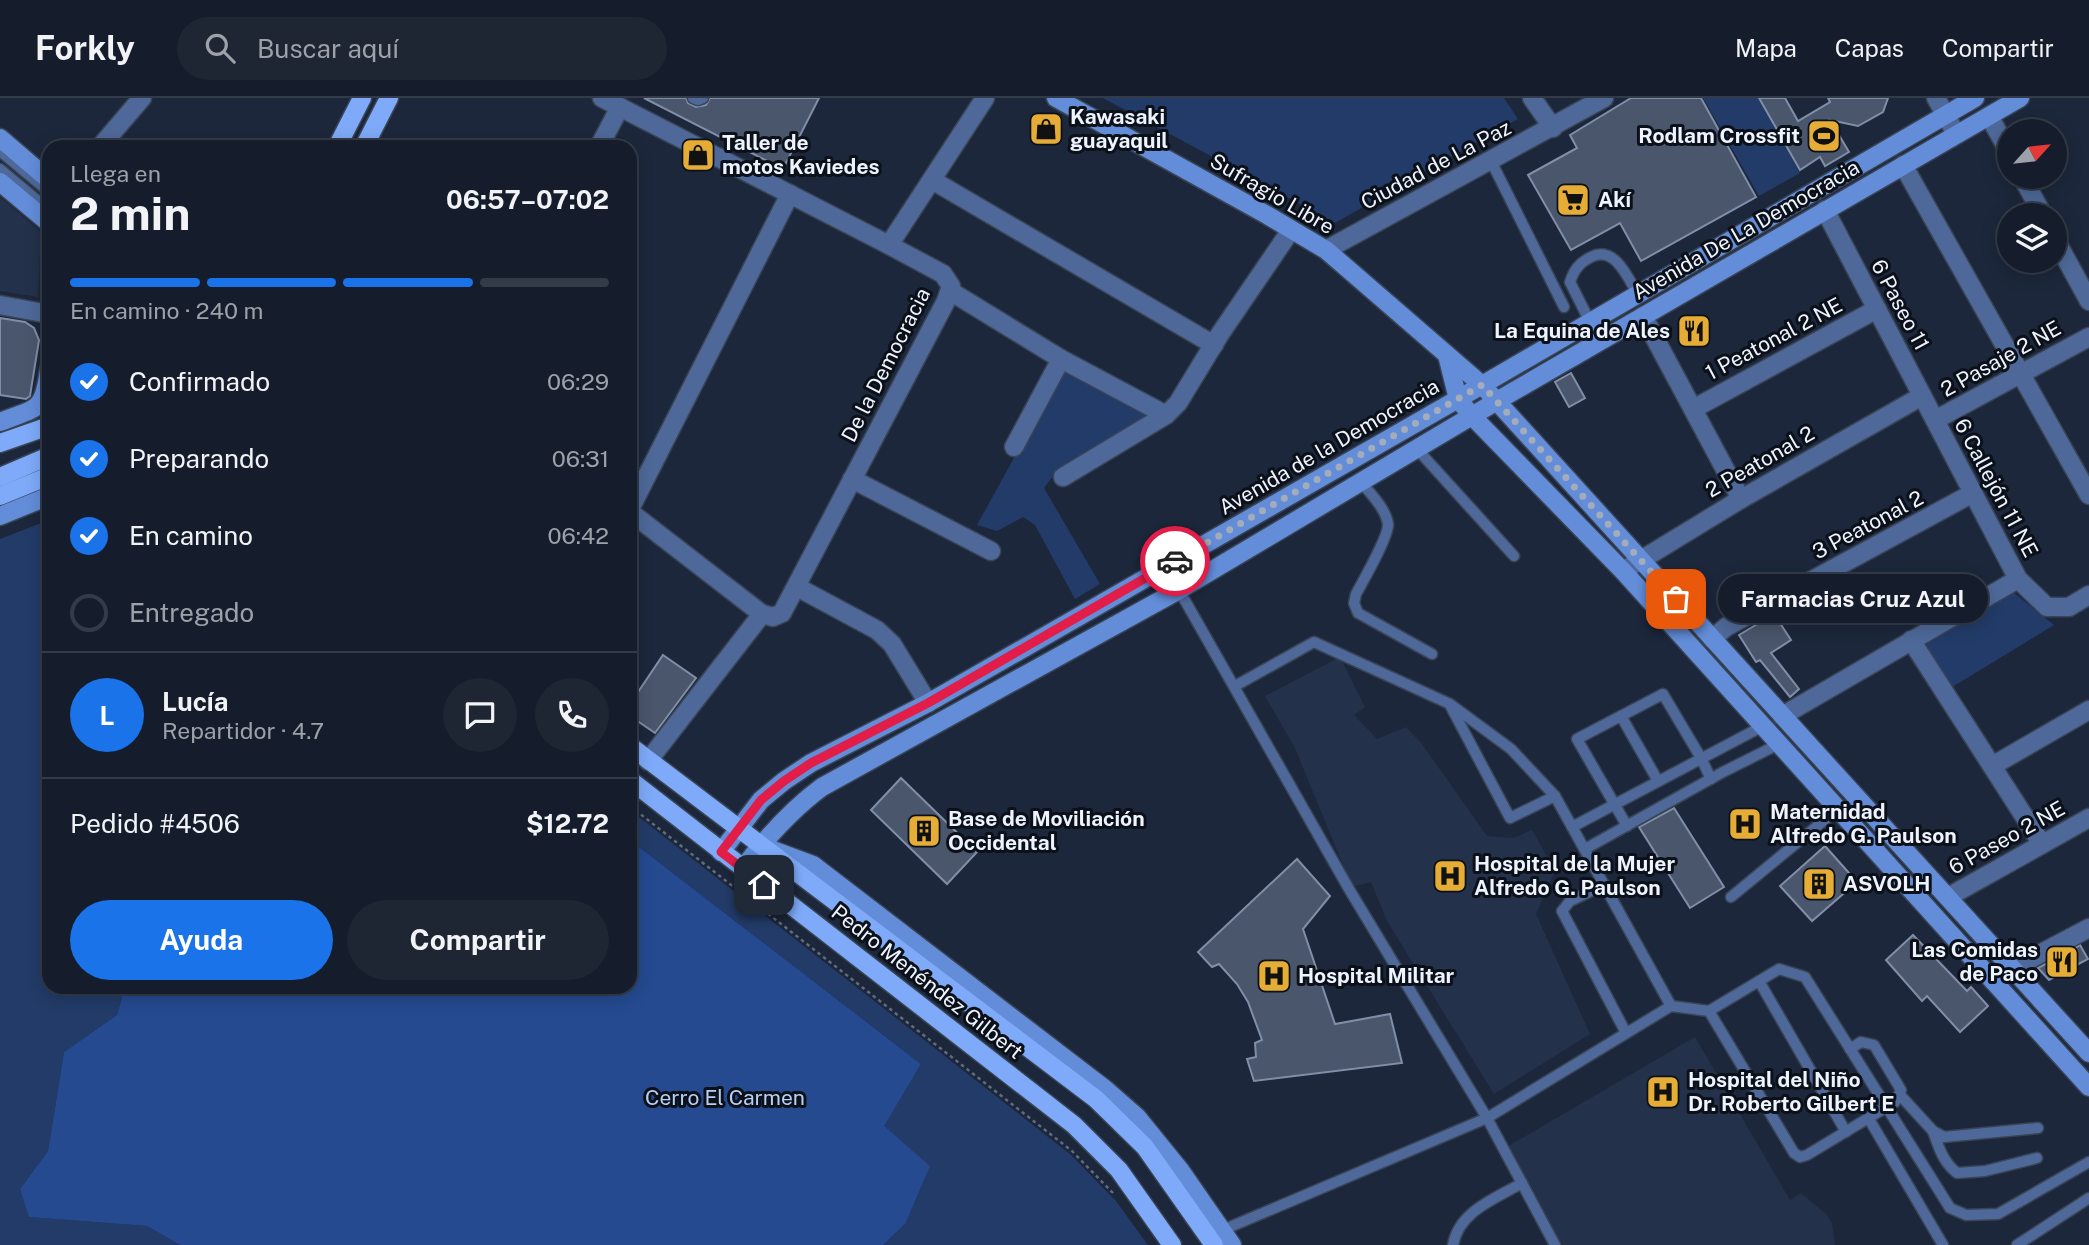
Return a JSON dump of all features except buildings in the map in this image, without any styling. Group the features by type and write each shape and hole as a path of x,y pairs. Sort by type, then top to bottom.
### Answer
{"main road":[{"path":"341,140 362,98"},
{"path":"369,140 389,98"},
{"path":"7,440 42,427"},
{"path":"0,477 42,459"},
{"path":"0,496 42,479"},
{"name":"Pedro Menéndez Gilbert","path":"637,752 1097,1099 1123,1123 1219,1239"},
{"name":"Pedro Menéndez Gilbert","path":"637,785 1074,1125 1119,1170 1172,1245"},
{"path":"1147,1130 1168,1178"}],"street":[{"path":"106,140 142,98"},
{"name":"De la Democracia","path":"603,98 889,245 943,274 949,281 950,290 797,587 782,613 774,617 762,614"},
{"path":"889,245 985,98"},
{"name":"Sufragio Libre","path":"1056,98 1326,250 1482,385 1849,791 2086,1045"},
{"path":"1532,98 1553,128"},
{"name":"Ciudad de La Paz","path":"1326,250 1604,98"},
{"path":"1936,98 1956,134"},
{"name":"Avenida de la Democracia","path":"721,852 761,800 811,763 928,703 1975,98"},
{"name":"Avenida De La Democracia","path":"1495,402 2020,98"},
{"path":"603,140 620,107"},
{"path":"1989,116 1997,130"},
{"path":"0,138 42,174"},
{"path":"1903,165 2089,495"},
{"path":"932,180 1214,345"},
{"path":"0,182 42,217"},
{"path":"637,497 790,194"},
{"name":"6 Paseo 11","path":"1825,210 1935,421"},
{"path":"1063,477 1166,415 1178,403 1292,230"},
{"path":"2067,261 2089,301"},
{"path":"950,290 1061,359 1166,415"},
{"path":"0,305 42,313"},
{"name":"1 Peatonal 2 NE","path":"1693,409 1877,310"},
{"path":"1643,316 1741,499"},
{"name":"2 Pasaje 2 NE","path":"1935,421 2089,337"},
{"path":"1447,355 1458,399 1472,416 1623,571 2089,1087"},
{"path":"1014,447 1061,359"},
{"name":"2 Peatonal 2","path":"1623,571 1741,499 1922,396"},
{"path":"0,422 39,405 42,399"},
{"path":"743,869 760,845 798,805 822,788 1179,590 1495,402"},
{"name":"6 Callejón 11 NE","path":"1935,421 2018,579 2047,607 2069,607 2089,595"},
{"path":"852,479 991,551"},
{"name":"3 Peatonal 2","path":"1712,639 1726,627 1973,493"},
{"path":"0,516 42,499"},
{"path":"637,516 762,614 648,761"},
{"path":"1782,716 2018,579"},
{"path":"797,587 877,630 892,644 928,703"},
{"path":"1911,640 2042,844"},
{"path":"1992,766 2089,710"},
{"path":"1810,779 1819,780 1824,777 1824,763"},
{"path":"1835,806 1832,797 1838,789 1849,791"},
{"name":"6 Paseo 2 NE","path":"1948,897 2089,818"},
{"name":"Pedro Menéndez Gilbert","path":"760,845 813,865 1105,1089 1137,1117 1180,1170 1219,1239"},
{"path":"1993,981 2089,928"}],"lane":[{"path":"693,98 704,98"},
{"path":"0,151 42,186"},
{"path":"1491,161 1564,307"},
{"path":"0,169 42,205"},
{"path":"1590,322 1570,282 1580,263 1595,255 1608,255 1618,262 1638,295"},
{"path":"1418,449 1514,556"},
{"path":"1361,482 1380,507 1388,524 1384,539 1356,594 1354,603 1358,613 1432,654"},
{"path":"1179,590 1349,889 1487,1118 1555,1245"},
{"path":"1235,686 1314,642 1450,704 1511,749 1555,796 1671,1006"},
{"path":"1627,826 1577,739 1663,694 1711,779"},
{"path":"1450,704 1510,818 1555,796"},
{"path":"1621,716 1658,781"},
{"path":"1572,827 1763,726"},
{"path":"1585,849 1779,744"},
{"path":"1731,897 1835,806"},
{"path":"1604,885 1570,901 1562,911 1626,1032"},
{"path":"1219,1239 1487,1118 1671,1006 1709,1010 1779,969 1805,977 1950,1208 1966,1215 1998,1214 2089,1162"},
{"path":"1759,981 1846,1132"},
{"path":"1709,1010 1797,1156 1807,1155 1869,1119 1895,1102 1900,1095 1901,1090 1874,1045 1861,1042 1850,1049"},
{"path":"1900,1095 1938,1136 2038,1128"},
{"path":"1869,1119 1943,1245"},
{"path":"1933,1131 1941,1154 1948,1166 1957,1173 1985,1171 2037,1158"},
{"path":"1453,1245 1455,1231 1465,1217 1522,1183"},
{"path":"2017,1245 2089,1198"}],"path":[{"path":"637,811 1072,1151 1119,1200"}],"shaded area":[{"path":"1103,98 1504,98 1518,119 1335,223"},
{"path":"1703,98 1758,98 1800,173 1759,196"},
{"path":"0,197 41,232 38,297 0,291"},
{"path":"1063,369 1154,418 1056,472 1044,488 1100,584 1075,599 1035,525 1023,517 997,531 977,525"},
{"path":"42,523 42,994 123,994 117,1015 64,1052 48,1151 20,1189 30,1217 147,1226 180,1245 0,1245 0,539"},
{"path":"2013,592 2054,625 1949,689 1923,646"},
{"name":"Hospital de la Mujer Alfredo G. Paulson","path":"1340,657 1365,707 1354,715 1377,739 1406,727 1422,744 1487,836 1513,838 1532,830 1555,871 1536,914 1590,1034 1494,1094 1387,921 1371,882 1352,887 1295,748 1265,696"},
{"path":"637,815 1070,1154 1116,1201 1148,1245 883,1245 905,1224 883,1126 921,1064 637,845"},
{"name":"Hospital del Niño Dr. Roberto Gilbert E","path":"1695,1037 1790,1200 1801,1193 1826,1214 1832,1223 1835,1245 1562,1245 1505,1148"}],"green space":[{"name":"Cerro El Carmen","path":"637,845 921,1064 884,1126 930,1166 905,1224 883,1245 180,1245 147,1226 29,1217 20,1189 48,1151 64,1052 117,1015 123,994 637,994"}],"way so far":[{"path":"1175,561 1482,385 1676,599"}],"place":[{"name":"Kawasaki guayaquil","path":"1046,129"},
{"name":"Rodlam Crossfit","path":"1824,136"},
{"name":"Taller de motos Kaviedes","path":"698,155"},
{"name":"Akí","path":"1573,200"},
{"name":"La Equina de Ales","path":"1694,331"},
{"name":"Farmacias Cruz Azul","path":"1676,599"},
{"name":"Maternidad Alfredo G. Paulson","path":"1745,824"},
{"name":"Base de Moviliación Occidental","path":"924,831"},
{"name":"Hospital de la Mujer Alfredo G. Paulson","path":"1450,876"},
{"name":"ASVOLH","path":"1819,884"},
{"name":"Las Comidas de Paco","path":"2062,962"},
{"name":"Hospital Militar","path":"1274,976"},
{"name":"Hospital del Niño Dr. Roberto Gilbert E","path":"1663,1092"}],"route":[{"path":"764,885 721,852 761,800 784,781 811,763 928,703 1175,561"}]}
